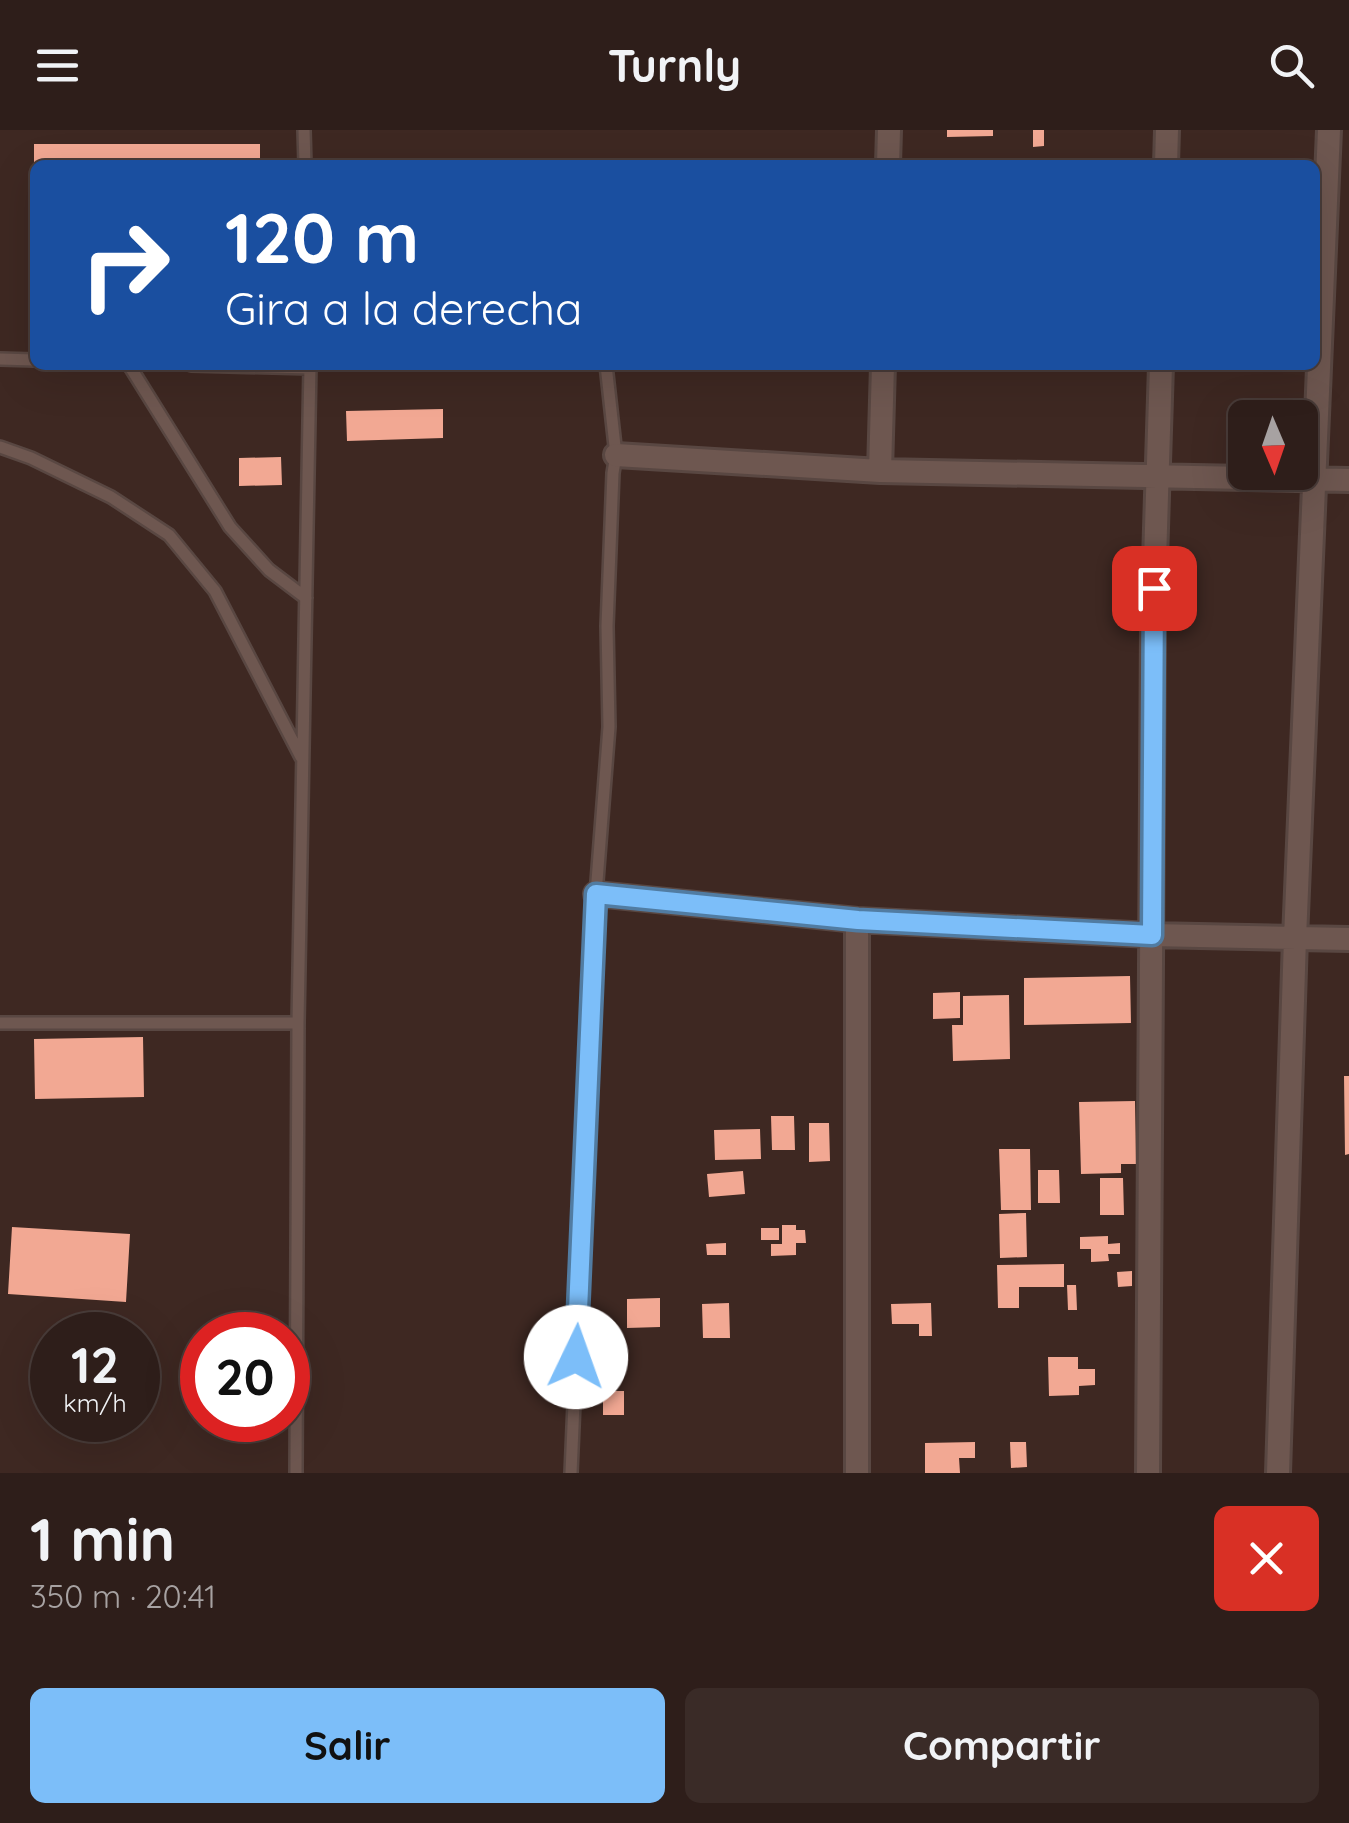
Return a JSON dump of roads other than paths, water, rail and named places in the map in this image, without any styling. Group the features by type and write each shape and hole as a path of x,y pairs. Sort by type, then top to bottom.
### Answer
{"street":[{"path":"888,160 889,130"},
{"path":"1166,160 1167,130"},
{"path":"1320,340 1329,130"},
{"path":"880,470 883,370"},
{"path":"1148,1473 1153,626 1161,370"},
{"path":"1317,400 1319,370"},
{"path":"616,455 880,470 1228,478"},
{"path":"1318,480 1349,480"},
{"path":"1278,1473 1314,490"},
{"path":"596,894 858,920 1152,935 1349,939"},
{"path":"857,1473 858,920"}],"lane":[{"path":"304,130 305,160"},
{"path":"0,359 30,360"},
{"path":"132,370 230,527 268,570 306,598"},
{"path":"296,1473 298,1023 310,370"},
{"path":"571,1473 596,894 609,727 607,626 616,455 607,370"},
{"path":"0,447 111,497 169,534 215,591 302,760"},
{"path":"0,1023 298,1023"}]}
